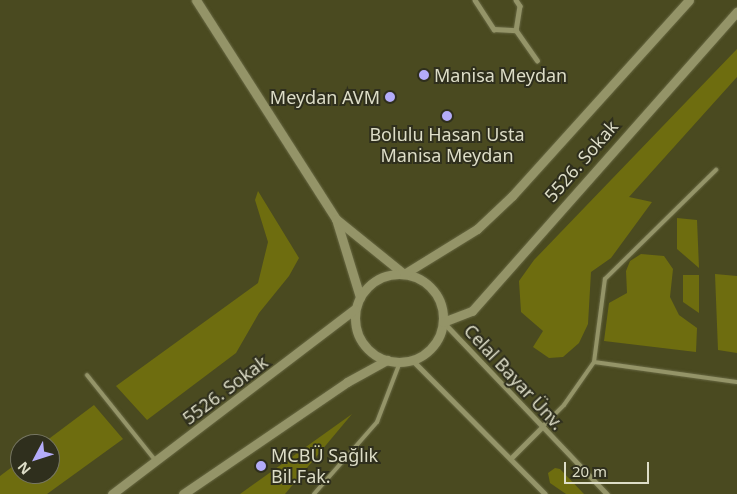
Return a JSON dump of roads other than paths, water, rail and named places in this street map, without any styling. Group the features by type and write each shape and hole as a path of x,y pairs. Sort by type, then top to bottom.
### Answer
{"street":[{"path":"196,0 336,218 360,297"},
{"path":"475,0 494,29 516,30"},
{"path":"516,0 520,6 516,30 537,60"},
{"name":"5526. Sokak","path":"404,274 477,229 512,196 689,0"},
{"name":"5526. Sokak","path":"443,322 472,311 737,11"},
{"path":"336,218 404,274 429,285 442,308 443,322 434,346 413,361 400,362 387,360 375,355 358,335 355,309 360,297 378,278 404,274"},
{"name":"5526. Sokak","path":"112,494 157,462 355,309"},
{"name":"Celal Bayar Ünv.","path":"443,322 607,494"},
{"path":"182,494 338,387 387,360"},
{"path":"413,361 512,457 545,494"},
{"path":"512,457 542,427"}],"lane":[{"path":"542,427 564,405 594,362 605,279 716,170"},
{"path":"314,494 377,422 400,362"},
{"path":"594,362 737,382"},
{"path":"87,375 157,462"}],"place":[{"name":"Manisa Meydan","path":"424,75"},
{"name":"Meydan AVM","path":"390,97"},
{"name":"Bolulu Hasan Usta Manisa Meydan","path":"447,116"},
{"name":"MCBÜ Sağlık Bil.Fak.","path":"261,466"}]}
